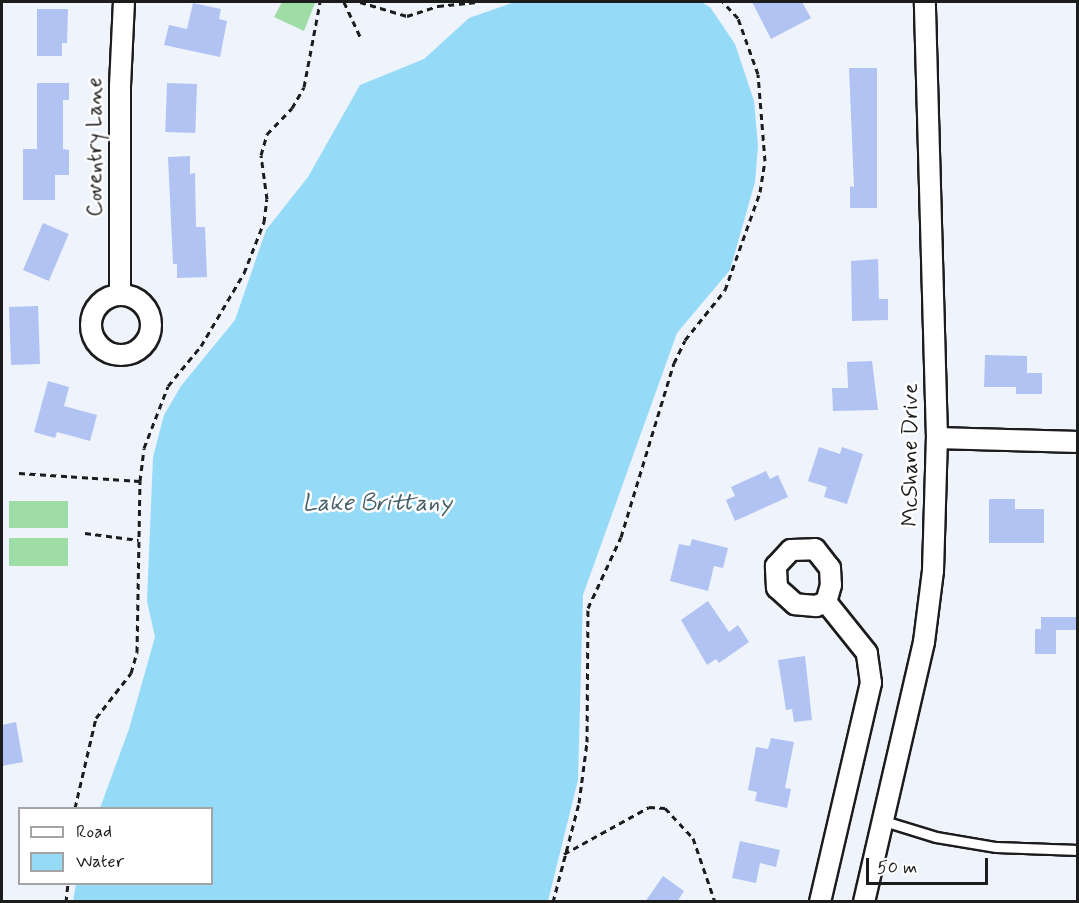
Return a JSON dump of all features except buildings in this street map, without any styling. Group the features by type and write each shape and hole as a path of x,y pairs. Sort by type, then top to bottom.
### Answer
{"street":[{"name":"Coventry Lane","path":"120,293 120,76 124,2"},
{"name":"McShane Drive","path":"864,902 884,821 930,607 937,505 925,2"},
{"path":"937,438 1077,442"},
{"path":"820,902 871,683 867,653 826,602"}],"lane":[{"path":"884,821 936,837 996,847 1077,850"}],"path":[{"path":"75,807 96,718 131,673 137,652 140,481 144,448 168,386 223,312 244,273 264,222 267,199 261,155 267,134 292,108 304,87 319,2"},
{"path":"344,2 361,38"},
{"path":"360,2 407,16 438,6 477,2"},
{"path":"553,902 579,803 586,742 588,608 621,537 674,363 685,340 725,290 760,192 765,161 758,74 738,18 723,2"},
{"path":"19,473 140,481"},
{"path":"85,533 139,540"},
{"path":"564,854 649,807 665,808 693,838 715,902"},
{"path":"66,902 68,885"}],"green space":[{"path":"282,2 315,3 304,31 274,17"},
{"path":"9,501 68,501 68,528 9,528"},
{"path":"9,538 68,538 68,566 9,566"}],"water":[{"name":"Lake Brittany","path":"515,2 701,2 710,7 735,44 754,101 758,146 755,182 730,270 677,333 583,595 578,780 548,901 73,901 76,885 213,885 213,807 100,807 129,729 155,637 147,601 153,457 164,415 181,386 235,320 266,230 308,177 360,85 424,59 469,18"}]}
